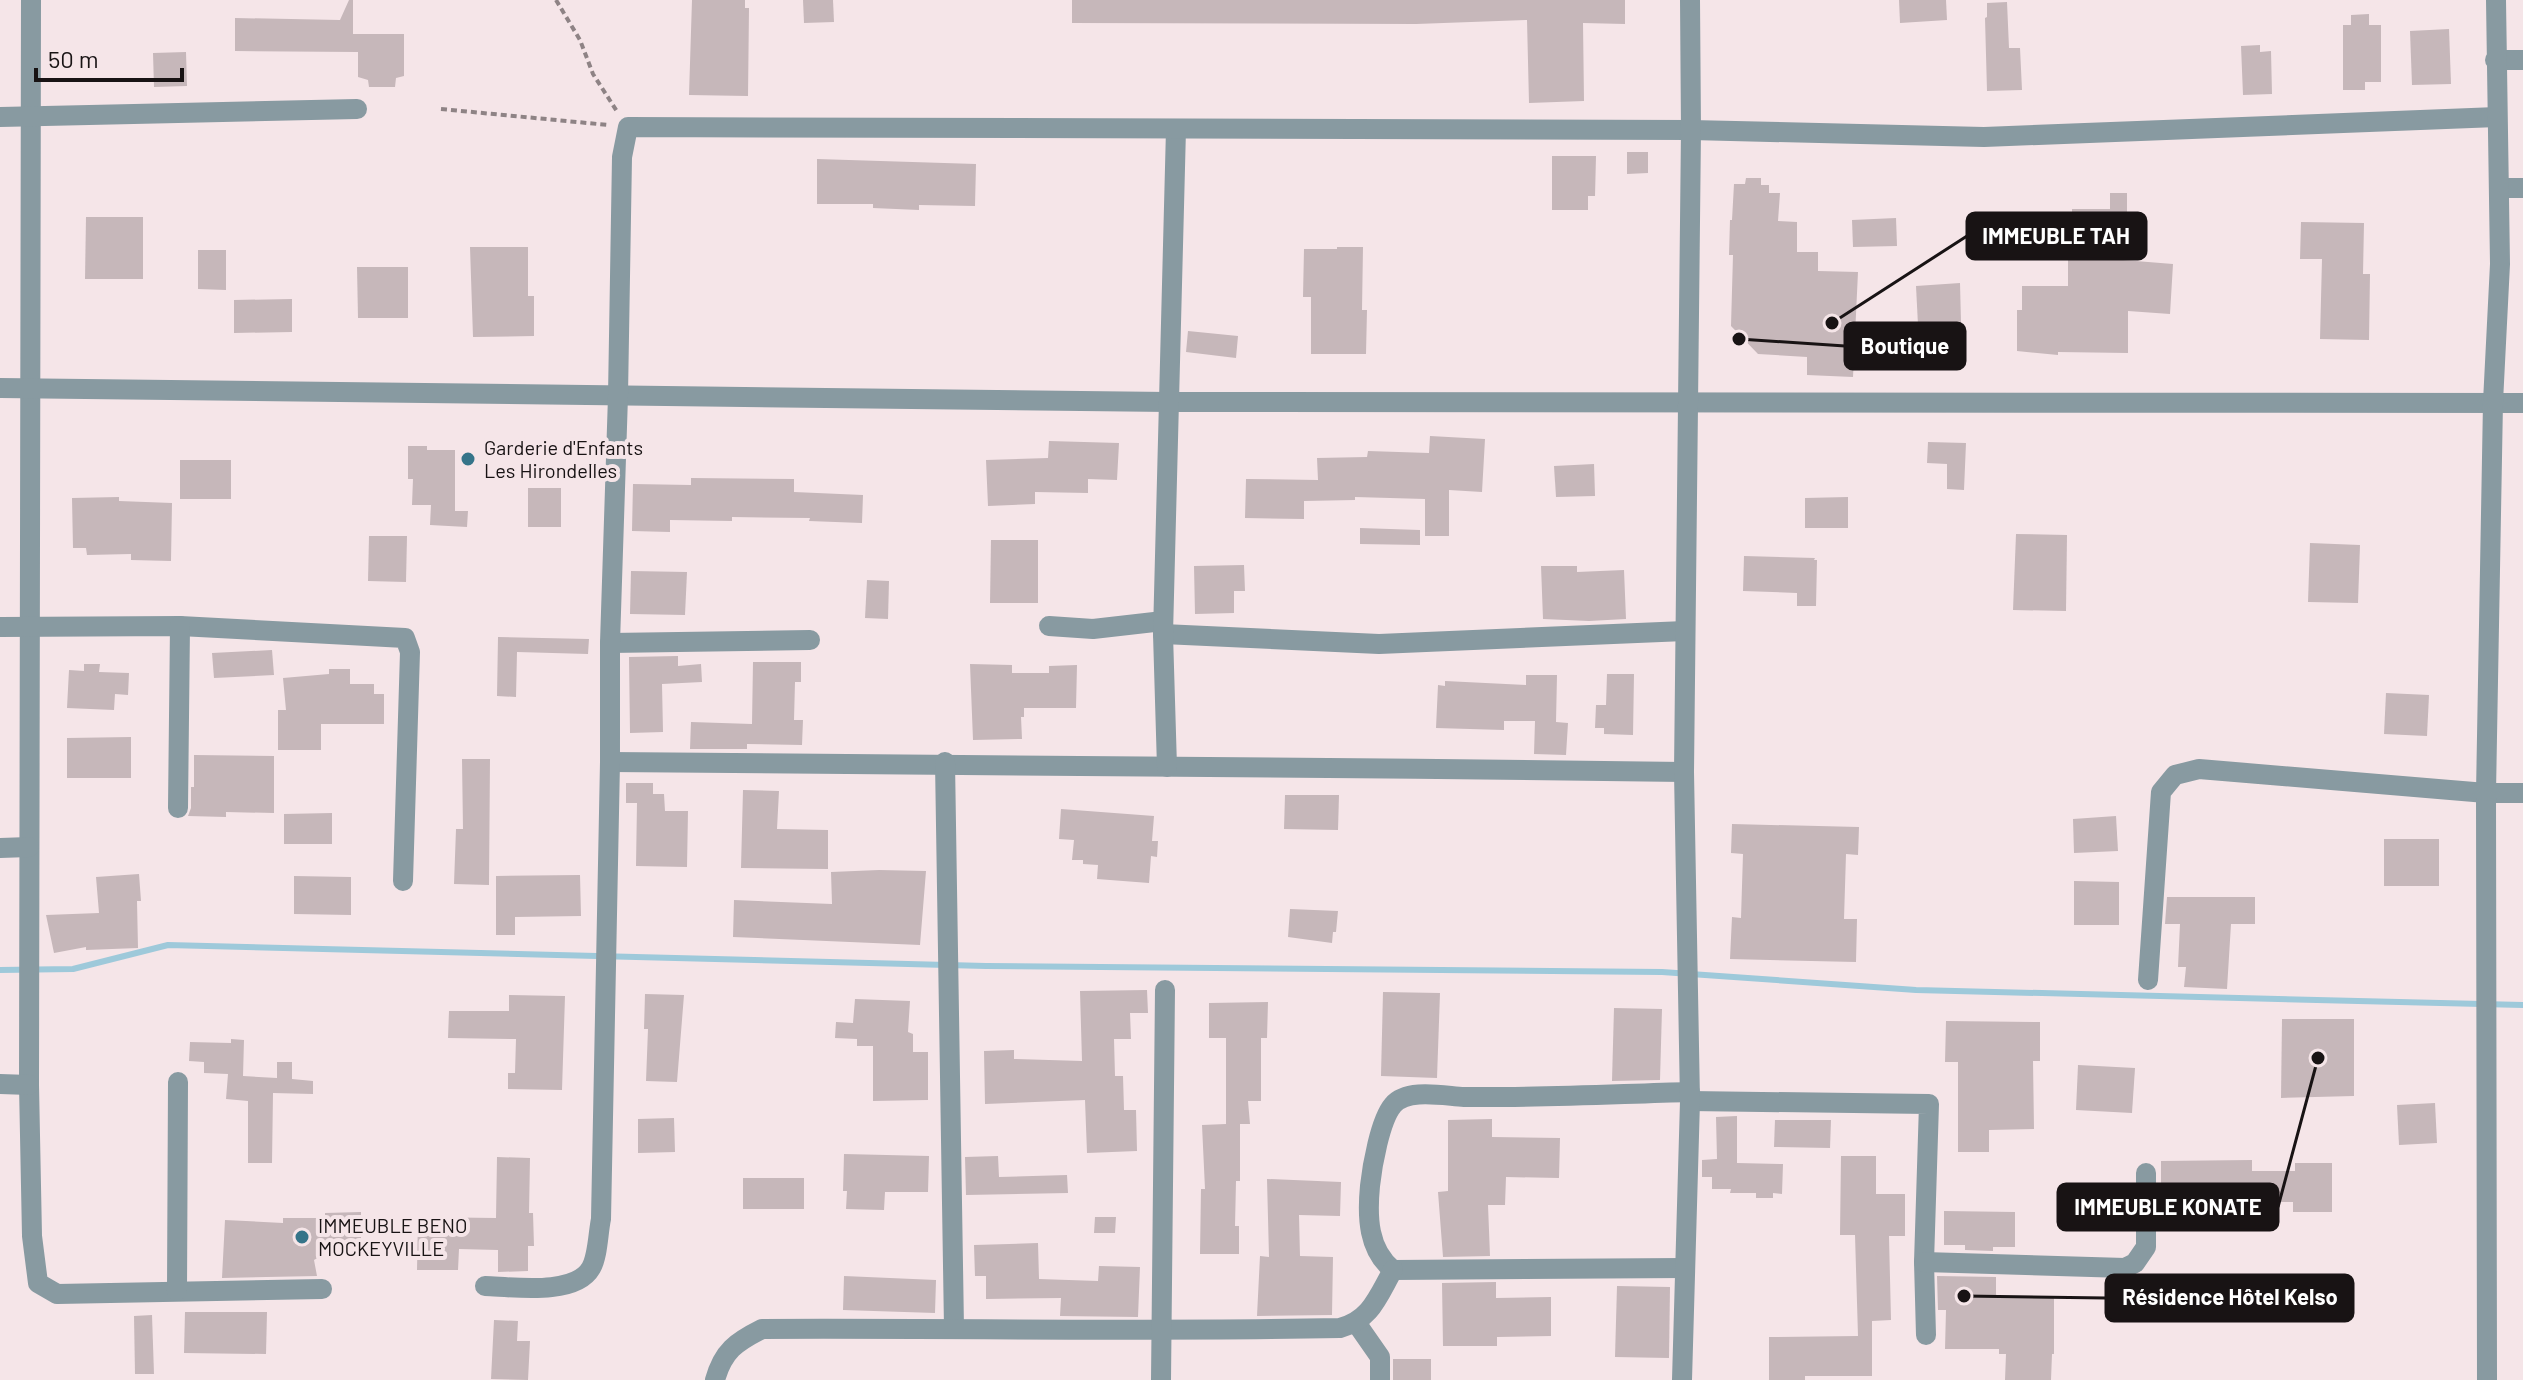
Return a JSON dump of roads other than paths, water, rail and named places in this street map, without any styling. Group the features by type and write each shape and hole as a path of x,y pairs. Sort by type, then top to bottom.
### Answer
{"street":[{"path":"31,0 29,1085 32,1236 38,1283 57,1294 322,1289"},
{"path":"1682,1380 1690,1097 1684,772 1690,0"},
{"path":"2487,1380 2486,793 2493,402 2500,264 2496,0"},
{"path":"2495,60 2523,60"},
{"path":"0,117 357,109"},
{"path":"485,1286 553,1288 579,1281 592,1267 601,1219 622,157 628,127 1691,130 1984,137 2497,117"},
{"path":"1167,767 1163,627 1176,129"},
{"path":"2499,188 2523,188"},
{"path":"0,388 1168,402 2523,403"},
{"path":"178,808 180,626"},
{"path":"0,627 180,626 405,638 410,652 403,881"},
{"path":"1049,626 1093,629 1163,627 1379,644 1685,631"},
{"path":"610,643 810,640"},
{"path":"610,762 945,762 1684,772"},
{"path":"945,762 954,1328"},
{"path":"2148,980 2161,792 2175,775 2199,769 2486,793 2523,793"},
{"path":"0,848 29,847"},
{"path":"1161,1380 1165,990"},
{"path":"177,1291 178,1082"},
{"path":"0,1084 29,1085"},
{"path":"1684,1268 1393,1270 1380,1260 1372,1244 1369,1195 1374,1152 1393,1105 1407,1096 1690,1097 1929,1104 1924,1262 1926,1335"},
{"path":"1924,1262 2125,1268 2135,1263 2146,1247 2146,1173"},
{"path":"715,1380 720,1363 738,1341 762,1329 954,1328 1162,1332 1340,1328 1357,1324 1369,1312 1393,1270"},
{"path":"1357,1324 1380,1357 1380,1380"}],"waterway":[{"path":"0,970 73,969 168,945 986,966 1662,972 1916,990 2523,1005"}],"place":[{"name":"IMMEUBLE TAH","path":"1832,323"},
{"name":"Boutique","path":"1739,339"},
{"name":"Garderie d'Enfants Les Hirondelles","path":"468,459"},
{"name":"IMMEUBLE KONATE","path":"2318,1058"},
{"name":"IMMEUBLE BENO MOCKEYVILLE","path":"302,1237"},
{"name":"Résidence Hôtel Kelso","path":"1964,1296"}]}
